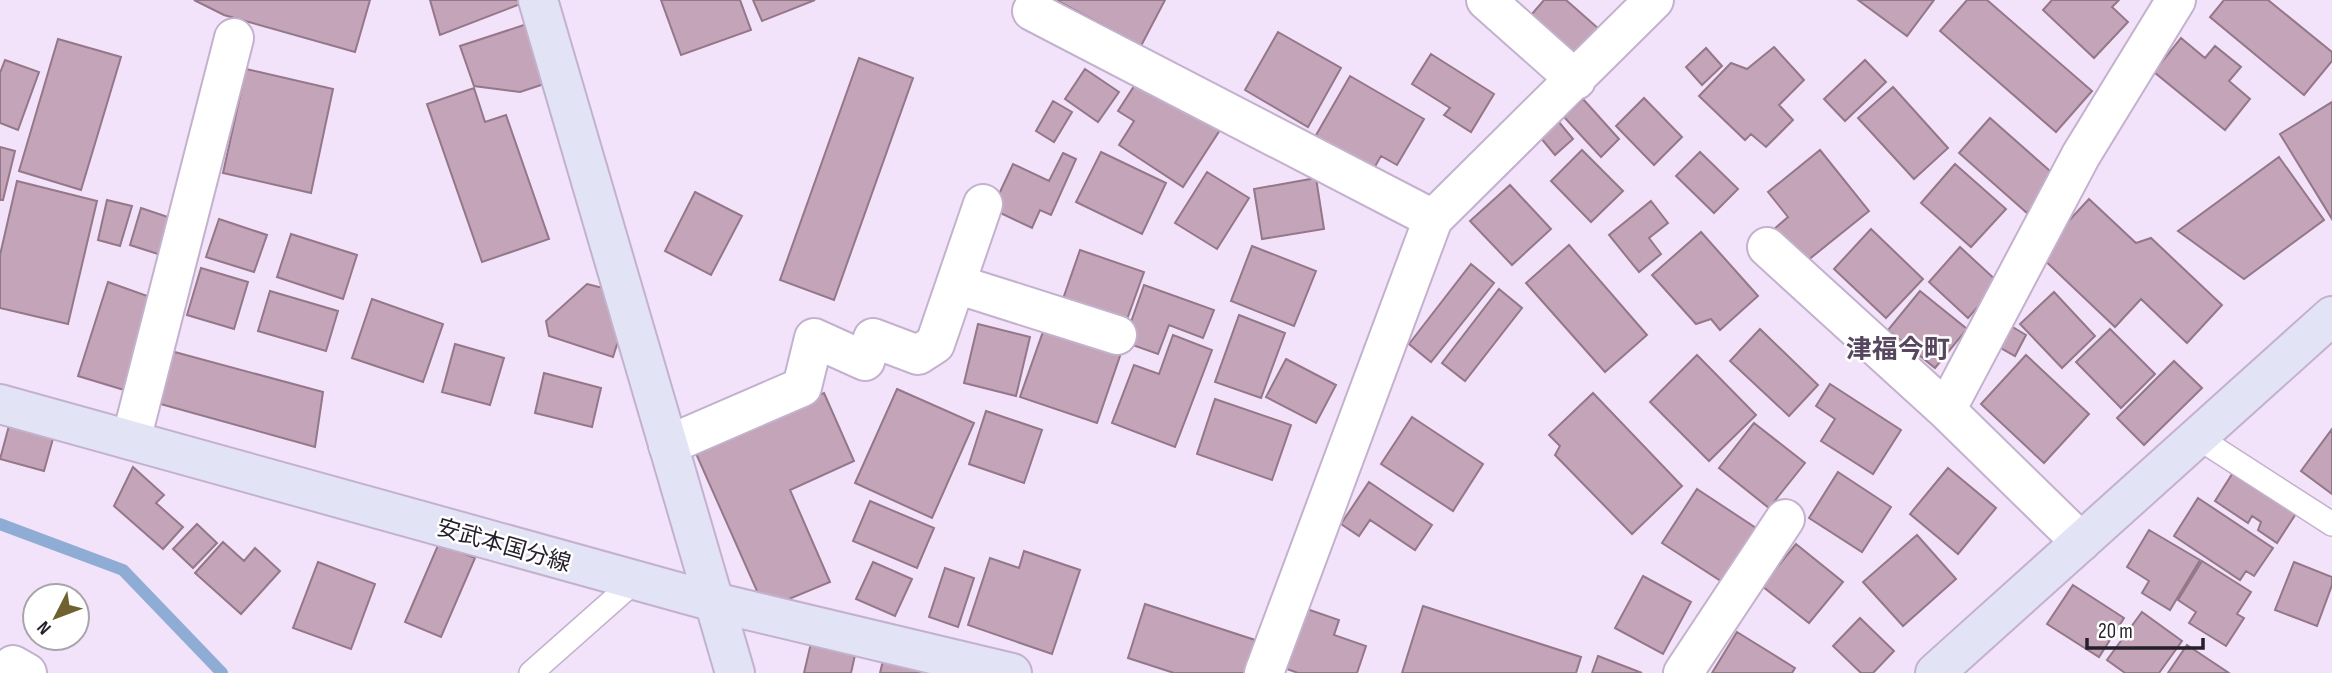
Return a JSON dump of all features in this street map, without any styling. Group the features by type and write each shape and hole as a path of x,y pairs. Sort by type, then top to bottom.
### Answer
{"street":[{"path":"538,0 735,673"},
{"path":"1486,0 1576,80"},
{"path":"1264,673 1433,219 1654,0"},
{"path":"1946,410 2081,155 2176,0"},
{"path":"1032,11 1433,219"},
{"path":"131,440 234,38"},
{"path":"668,445 802,387 814,338 865,361 873,338 918,355 935,344 983,204"},
{"path":"1767,247 1946,410 2081,542"},
{"path":"956,284 1117,335"},
{"path":"1935,673 2332,316"},
{"name":"安武本国分線","path":"0,404 714,603 1012,673"},
{"path":"1683,673 1785,519"}],"lane":[{"path":"2197,437 2332,524"},
{"path":"531,673 635,581"}],"building":[{"path":"194,0 370,0 355,52 224,15"},
{"path":"430,0 522,0 523,3 440,35"},
{"path":"661,0 740,0 751,30 681,55"},
{"path":"753,0 815,0 762,21"},
{"path":"1056,0 1165,0 1141,46"},
{"path":"1544,0 1566,0 1599,29 1571,61 1526,21"},
{"path":"1858,0 1934,0 1907,36"},
{"path":"1967,0 1987,0 2092,91 2056,132 1940,31"},
{"path":"2052,0 2119,0 2112,7 2128,22 2094,58 2043,10"},
{"path":"2224,0 2268,0 2332,52 2332,61 2304,95 2210,17"},
{"path":"527,24 547,83 520,92 474,86 460,46"},
{"path":"1278,32 1341,68 1308,127 1245,90"},
{"path":"2181,38 2205,58 2215,46 2241,67 2229,81 2250,99 2225,130 2154,72"},
{"path":"58,39 121,57 81,190 19,171"},
{"path":"1774,47 1804,80 1779,105 1793,120 1766,147 1751,134 1745,140 1699,96 1731,63 1747,69"},
{"path":"1706,48 1722,66 1702,85 1686,67"},
{"path":"1431,54 1494,94 1471,132 1444,115 1450,108 1412,84"},
{"path":"859,58 913,78 834,300 780,280"},
{"path":"5,60 39,72 18,130 0,123 0,73"},
{"path":"1865,60 1886,82 1845,121 1824,99"},
{"path":"246,69 333,89 311,193 223,173"},
{"path":"1085,69 1119,92 1098,122 1065,99"},
{"path":"1350,76 1424,119 1397,165 1381,156 1373,170 1315,137"},
{"path":"1140,77 1220,130 1183,187 1119,145 1134,121 1118,111"},
{"path":"1893,87 1948,148 1914,179 1858,118"},
{"path":"474,88 485,122 506,115 549,239 482,262 427,104"},
{"path":"1644,98 1682,137 1654,165 1616,126"},
{"path":"1583,99 1619,139 1601,157 1564,117"},
{"path":"1053,101 1072,112 1054,142 1036,131"},
{"path":"2332,102 2332,219 2280,134"},
{"path":"1990,118 2058,178 2027,213 1959,153"},
{"path":"1558,121 1573,139 1555,155 1540,137"},
{"path":"0,147 15,151 3,200 0,200"},
{"path":"1582,150 1623,191 1591,222 1551,181"},
{"path":"1820,150 1869,211 1802,265 1773,230 1788,217 1768,192"},
{"path":"1101,152 1166,183 1142,234 1076,202"},
{"path":"1700,152 1738,189 1714,213 1676,176"},
{"path":"1063,153 1076,159 1051,215 1040,210 1032,228 992,209 1013,164 1049,181"},
{"path":"2279,157 2324,220 2244,279 2178,231"},
{"path":"1955,164 2006,209 1971,247 1921,203"},
{"path":"1207,172 1249,198 1217,249 1175,223"},
{"path":"1316,178 1324,229 1262,239 1254,189"},
{"path":"17,181 97,201 68,324 0,308 0,255"},
{"path":"1510,185 1551,229 1512,265 1470,221"},
{"path":"695,192 742,216 711,275 665,251"},
{"path":"2089,199 2136,243 2151,238 2222,305 2187,343 2141,299 2115,327 2038,254"},
{"path":"107,200 132,206 120,246 98,240"},
{"path":"1651,201 1668,223 1649,238 1661,254 1639,272 1609,235"},
{"path":"141,208 174,219 161,255 130,245"},
{"path":"219,219 267,235 254,272 206,257"},
{"path":"1871,229 1923,279 1886,318 1834,269"},
{"path":"1701,232 1758,296 1720,330 1711,319 1696,324 1652,275"},
{"path":"291,234 357,255 343,299 277,277"},
{"path":"1569,245 1647,335 1605,372 1526,283"},
{"path":"1252,246 1316,271 1294,326 1231,301"},
{"path":"1960,247 1999,283 1968,318 1929,282"},
{"path":"1080,250 1144,272 1126,322 1063,299"},
{"path":"1471,264 1494,283 1431,362 1409,344"},
{"path":"201,268 248,282 234,329 187,315"},
{"path":"108,282 153,298 124,390 78,376"},
{"path":"587,284 603,288 619,338 613,357 549,336 546,321"},
{"path":"1144,285 1214,310 1203,338 1169,325 1158,354 1124,342"},
{"path":"1499,289 1522,308 1465,381 1442,363"},
{"path":"270,291 338,311 326,351 258,331"},
{"path":"1920,291 1967,329 1935,368 1888,330"},
{"path":"2054,292 2095,336 2062,368 2020,324"},
{"path":"372,299 443,324 423,382 352,358"},
{"path":"1239,315 1285,333 1261,398 1215,382"},
{"path":"978,324 1030,337 1016,396 964,383"},
{"path":"1045,326 1121,353 1097,423 1020,397"},
{"path":"2011,326 2026,335 2015,356 1999,347"},
{"path":"1760,329 1818,385 1789,416 1730,361"},
{"path":"2110,329 2155,374 2121,408 2076,362"},
{"path":"1173,335 1212,350 1175,447 1112,423 1134,365 1159,374"},
{"path":"455,344 504,358 490,405 442,392"},
{"path":"171,351 323,392 315,447 157,403"},
{"path":"1697,355 1756,415 1709,461 1650,402"},
{"path":"2026,355 2089,414 2044,463 1981,404"},
{"path":"1286,359 1336,385 1316,423 1266,397"},
{"path":"2174,361 2202,388 2144,445 2117,418"},
{"path":"544,373 601,388 592,427 535,413"},
{"path":"1830,384 1901,430 1873,474 1821,441 1835,419 1816,406"},
{"path":"897,389 974,423 932,518 855,483"},
{"path":"824,393 854,461 790,490 830,582 765,609 694,449"},
{"path":"1593,393 1682,486 1632,534 1555,455 1560,446 1549,435"},
{"path":"1215,399 1291,425 1272,480 1197,454"},
{"path":"986,411 1042,430 1024,483 969,464"},
{"path":"1412,417 1483,464 1453,511 1381,464"},
{"path":"10,422 54,435 44,471 0,459"},
{"path":"1754,423 1805,463 1769,508 1719,468"},
{"path":"2332,429 2332,494 2301,471"},
{"path":"133,467 164,495 156,503 183,527 163,549 114,506"},
{"path":"1948,468 1996,508 1958,554 1910,514"},
{"path":"2234,471 2297,512 2277,543 2258,530 2261,522 2252,516 2248,523 2215,501"},
{"path":"1838,472 1891,507 1862,552 1809,518"},
{"path":"1369,482 1432,525 1415,550 1370,520 1359,536 1341,524"},
{"path":"1697,489 1756,528 1721,581 1662,543"},
{"path":"2198,498 2273,548 2254,576 2246,571 2240,580 2174,536"},
{"path":"870,501 934,528 917,568 853,541"},
{"path":"197,524 217,543 193,568 173,549"},
{"path":"2149,530 2200,560 2170,610 2142,593 2149,581 2127,567"},
{"path":"1917,535 1956,579 1903,626 1863,582"},
{"path":"223,542 244,561 255,548 280,571 241,614 195,573"},
{"path":"439,543 475,558 441,637 405,622"},
{"path":"1796,544 1843,582 1809,623 1762,586"},
{"path":"1024,551 1080,570 1052,654 968,625 990,558 1019,568"},
{"path":"2202,561 2251,592 2237,614 2244,618 2226,646 2189,623 2196,612 2178,600"},
{"path":"318,562 375,584 351,649 293,628"},
{"path":"873,562 912,579 895,616 856,599"},
{"path":"2294,562 2332,577 2332,585 2317,626 2275,610"},
{"path":"945,568 974,578 958,627 929,617"},
{"path":"1643,576 1691,602 1663,654 1615,628"},
{"path":"2073,585 2124,618 2099,657 2047,624"},
{"path":"1145,604 1255,640 1244,673 1174,673 1128,658"},
{"path":"1423,606 1581,657 1576,673 1402,673"},
{"path":"1304,608 1339,620 1334,635 1366,646 1357,673 1298,673 1284,668"},
{"path":"2142,612 2182,641 2159,673 2125,673 2107,660"},
{"path":"1860,618 1894,651 1873,673 1861,673 1833,646"},
{"path":"1737,632 1795,668 1792,673 1712,673"},
{"path":"811,643 855,655 851,673 804,673"},
{"path":"2187,645 2229,673 2168,673"},
{"path":"885,652 961,673 880,673"},
{"path":"1598,656 1642,673 1592,673"}],"waterway":[{"path":"0,524 123,570 222,673"}],"district":[{"name":"津福今町","path":"1898,349"}]}
